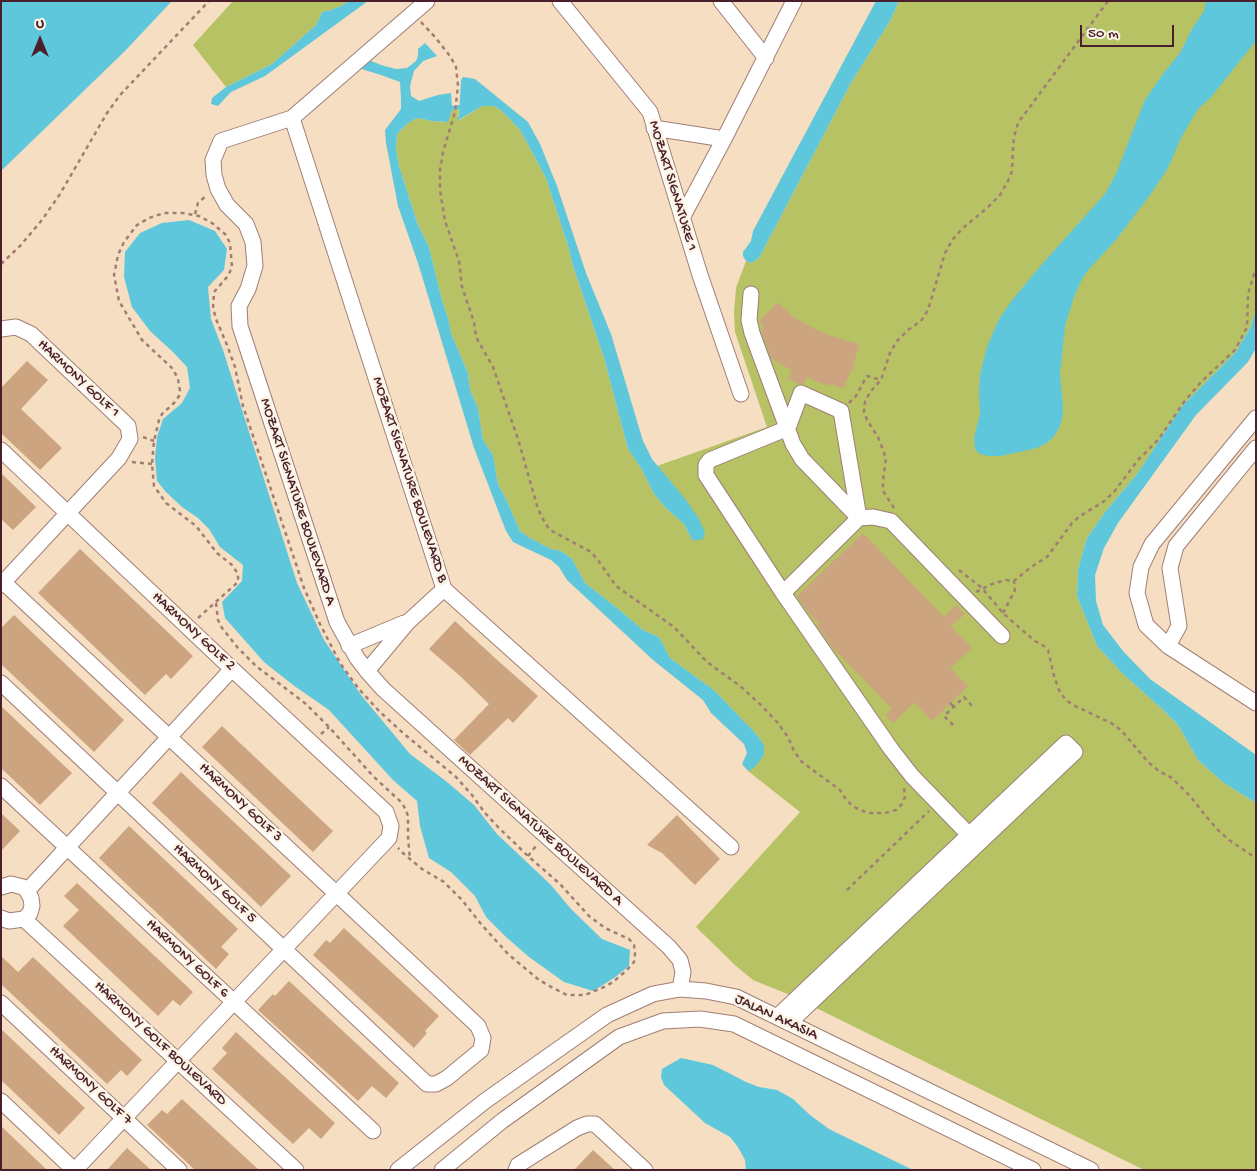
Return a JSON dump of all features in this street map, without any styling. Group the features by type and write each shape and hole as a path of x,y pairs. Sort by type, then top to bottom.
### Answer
{"street":[{"name":"MOZART SIGNATURE BOULEVARD A","path":"427,1 292,118 221,141 213,160 218,190 227,205 246,224 253,242 255,266 248,290 239,306 240,326 337,622 350,646 367,671 383,689 669,947 680,960 683,972 680,989"},
{"name":"MOZART SIGNATURE 1","path":"560,1 650,112 682,218 741,394"},
{"path":"721,1 766,58"},
{"path":"682,218 794,1"},
{"name":"MOZART SIGNATURE BOULEVARD B","path":"292,118 444,589 731,847"},
{"path":"654,128 724,139"},
{"path":"751,294 749,320 752,333 793,444 802,459 859,518"},
{"name":"HARMONY GOLF 1","path":"9,328 31,334 128,426 130,439 119,458"},
{"path":"859,518 841,411 801,393 788,428 710,460 706,465 706,475 783,593 891,748 912,776 974,839"},
{"path":"1256,418 1152,544 1141,567 1137,593 1146,625 1168,646 1256,703"},
{"path":"1168,646 1179,626 1170,568 1176,546 1256,448"},
{"name":"HARMONY GOLF 2","path":"1,450 386,812 391,826 389,838 337,893"},
{"path":"2,582 119,458"},
{"path":"783,593 859,518 873,517 891,521 1002,636"},
{"name":"HARMONY GOLF 3","path":"2,582 478,1026 483,1038 480,1050 447,1078 436,1084 427,1084"},
{"path":"367,671 408,622 444,589"},
{"path":"350,646 408,622"},
{"path":"28,891 232,669"},
{"name":"HARMONY GOLF 5","path":"1,683 427,1084"},
{"path":"783,1020 974,839 1075,752 1066,743 974,839"},
{"name":"HARMONY GOLF 6","path":"1,786 373,1131"},
{"path":"1,887 11,884 23,887 28,891 32,906 30,913 24,919 9,921 1,918"},
{"path":"1,1101 74,1170 337,893"},
{"name":"HARMONY GOLF BOULEVARD","path":"24,919 296,1170"},
{"name":"JALAN AKASIA","path":"398,1170 485,1101 607,1015 653,994 680,989 736,997 1091,1170"},
{"name":"HARMONY GOLF 7","path":"1,1003 179,1170"},
{"name":"JALAN AKASIA","path":"442,1170 502,1121 619,1037 663,1020 700,1020 734,1024 1033,1170"},
{"path":"851,1082 864,1059"},
{"path":"879,1096 892,1073"},
{"path":"485,1101 502,1121"},
{"path":"516,1170 518,1165 577,1128 587,1124 595,1124 645,1170"}],"path":[{"path":"1,264 20,246 42,220 60,194 107,113 121,94 209,1"},
{"path":"898,512 884,491 883,480 886,458 878,437 867,420 864,412 864,402 881,380 890,353 897,341 921,321 928,310 945,253 953,239 1000,195 1008,181 1012,171 1014,137 1018,123 1108,1"},
{"path":"420,21 450,56 456,67 458,86 455,112 443,152 440,170 440,190 445,221 459,261 462,287 474,322 476,337 493,367 515,430 538,509 545,524 550,530 591,552 616,586 674,627 707,662 740,686 762,706 788,737 794,751 802,762 840,790 856,808 868,813 885,813 896,810 902,804 905,796 900,780"},
{"path":"194,214 200,200 218,190"},
{"path":"965,598 992,584 1006,580 1014,581 1047,557 1080,516 1103,502 1114,492 1138,460 1158,440 1184,402 1201,382 1235,350 1247,328 1248,294 1256,268"},
{"path":"841,411 856,396 867,376 881,380"},
{"path":"119,458 126,462 152,464"},
{"path":"959,570 982,588 1003,613 1035,642 1048,650 1054,676 1066,699 1073,705 1111,723 1121,730 1148,762 1172,778 1191,797 1218,830 1229,840 1256,858"},
{"path":"1003,613 1015,590 1014,581"},
{"path":"216,602 218,620 238,648 256,666 306,704 373,776 402,803 408,816 410,859"},
{"path":"953,725 944,716 964,697 973,707"},
{"path":"950,703 954,707"},
{"path":"847,890 938,802"}],"green space":[{"path":"233,1 349,1 331,10 322,12 316,25 272,64 226,87 193,45"},
{"path":"899,1 1256,1 1256,308 1251,326 1236,352 1183,405 1137,474 1105,512 1087,538 1078,569 1077,596 1097,646 1123,674 1178,725 1198,760 1224,783 1256,803 1256,1170 1144,1170 790,995 753,980 696,927 800,812 748,771 758,763 764,745 758,736 715,691 670,658 659,637 643,630 585,583 572,559 561,551 551,549 520,531 498,484 493,455 483,440 478,408 470,390 468,373 451,333 429,247 418,225 399,166 396,149 397,134 408,123 417,118 447,122 452,110 459,109 458,121 482,106 494,106 502,111 520,130 546,178 604,358 628,449 641,468 654,494 684,524 692,540 668,479 657,466 767,427 735,332 736,288 746,261 751,263 759,258 852,81 890,21"}],"water":[{"path":"1,1 172,1 125,51 1,171"},
{"path":"349,1 368,1 265,76 231,92 218,106 211,104 212,98 226,87 272,64 316,25 322,12 331,10"},
{"path":"876,1 899,1 890,21 852,81 759,258 751,263 746,261 743,252 751,241 753,231"},
{"path":"1206,1 1256,1 1256,41 1211,97 1199,108 1181,138 1168,168 1150,195 1115,241 1082,279 1065,326 1060,373 1062,419 1054,436 1047,443 1037,448 1001,456 980,454 975,449 974,438 980,414 980,375 987,347 999,319 1043,263 1105,194 1116,174 1145,100 1180,53 1204,11"},
{"path":"425,43 437,56 423,61 414,71 410,86 411,96 419,101 451,93 452,110 448,122 417,118 408,123 397,134 396,149 399,166 418,225 429,247 451,333 468,373 470,390 478,408 483,440 493,455 498,484 520,531 551,549 561,551 572,559 585,583 643,630 659,637 670,658 715,691 758,736 764,745 764,755 755,767 748,771 742,764 747,753 744,744 711,713 703,700 653,660 567,580 559,567 551,560 513,542 506,531 474,448 418,263 398,206 385,130 401,109 400,82 358,68 364,58 396,69 407,68 416,61 418,49"},
{"path":"463,77 475,79 528,122 540,144 557,186 586,273 611,334 643,441 652,459 699,519 705,533 703,539 692,540 684,524 654,494 641,468 628,449 604,358 546,178 520,130 502,111 494,106 482,106 457,121 461,80"},
{"path":"189,220 215,231 227,249 224,270 208,287 211,319 223,350 297,583 324,640 361,695 410,754 474,805 497,834 551,885 571,909 602,939 630,950 629,966 593,991 564,982 529,957 486,917 475,896 451,872 429,858 420,826 417,801 393,780 329,710 264,662 225,618 222,602 242,581 243,565 220,547 209,529 198,518 182,507 157,481 155,458 157,437 163,419 182,403 190,388 187,367 150,331 132,307 124,277 125,252 140,233 162,223"},
{"path":"1256,308 1256,348 1248,362 1196,415 1118,523 1104,548 1095,575 1096,601 1103,625 1123,651 1150,679 1256,755 1256,803 1224,783 1198,760 1178,725 1123,674 1097,646 1077,596 1078,569 1087,538 1105,512 1137,474 1183,405 1236,352 1251,326"},
{"path":"681,1058 713,1065 746,1082 759,1087 777,1090 793,1099 829,1129 913,1170 746,1170 745,1160 730,1137 705,1123 664,1085 661,1077 662,1069"}],"building":[{"path":"778,302 792,316 811,327 831,336 859,344 853,368 843,389 831,384 830,386 823,384 807,377 804,384 799,384 788,379 792,370 771,358 761,330 764,326 759,321"},
{"path":"27,361 48,380 21,409 62,448 40,470 1,433 1,388"},
{"path":"1,473 36,507 13,530 1,519"},
{"path":"863,533 944,617 956,605 965,614 951,626 972,648 950,668 968,686 932,721 914,703 893,723 885,715 892,709 831,646 817,625 819,623 807,611 797,596"},
{"path":"80,549 193,656 171,679 166,674 145,695 38,593"},
{"path":"14,615 124,720 94,752 1,664 1,628"},
{"path":"455,621 538,696 513,723 508,718 470,755 454,740 489,704 429,649"},
{"path":"1,706 72,773 40,805 1,768"},
{"path":"222,726 333,831 313,852 202,747"},
{"path":"181,772 291,876 261,907 152,803"},
{"path":"1,813 20,831 1,851"},
{"path":"677,815 720,859 695,885 662,853 647,845"},
{"path":"129,826 238,929 221,947 229,954 216,969 99,858"},
{"path":"77,883 193,992 180,1006 173,1000 158,1016 63,926 79,910 64,896"},
{"path":"344,928 439,1016 425,1031 427,1033 414,1048 313,955 326,940 330,943"},
{"path":"1,956 18,972 33,957 142,1060 127,1076 121,1070 107,1084 1,984"},
{"path":"289,981 399,1083 386,1098 372,1086 358,1101 258,1010"},
{"path":"1,1029 85,1108 59,1135 1,1080"},
{"path":"236,1032 335,1123 321,1139 309,1128 293,1144 212,1069 227,1053 222,1048"},
{"path":"182,1099 259,1170 195,1170 147,1125 162,1110 167,1114"},
{"path":"1,1126 47,1170 1,1170"},
{"path":"127,1148 151,1170 107,1170"},
{"path":"593,1150 615,1170 574,1170"}],"waterway":[{"path":"452,108 459,107"}]}
